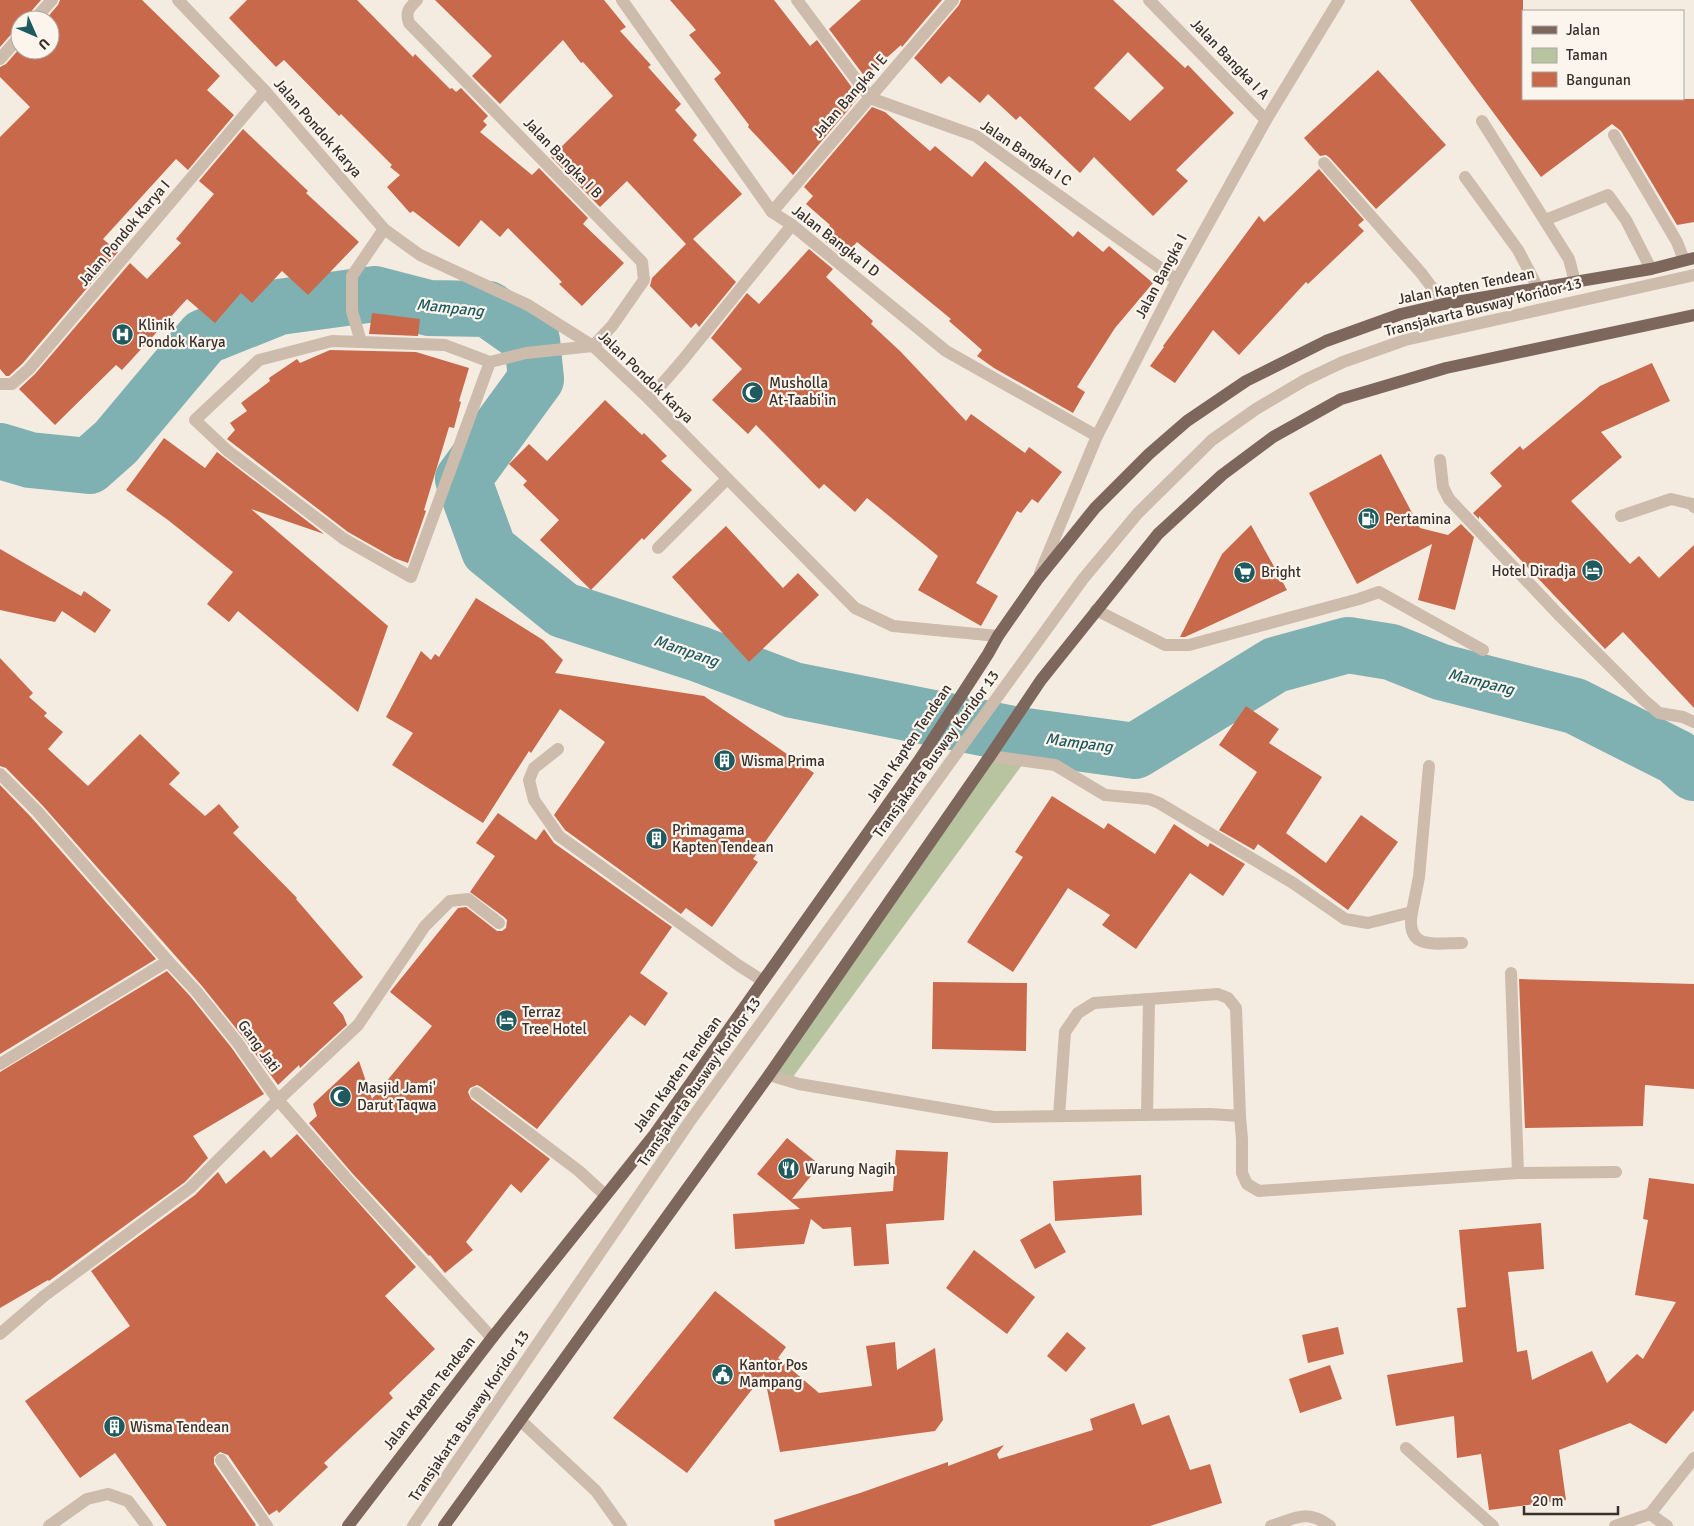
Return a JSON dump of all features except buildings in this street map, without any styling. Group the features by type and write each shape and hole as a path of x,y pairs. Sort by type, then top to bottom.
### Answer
{"main road":[{"name":"Jalan Kapten Tendean","path":"348,1526 492,1338 654,1135 920,759 998,636 1037,580 1095,508 1149,454 1187,420 1246,381 1326,341 1401,314 1444,304 1651,269 1689,259"},
{"path":"444,1526 769,1075 1041,680 1158,534 1222,475 1273,437 1341,399 1446,368 1694,314"}],"street":[{"path":"43,10 52,0"},
{"name":"Jalan Pondok Karya","path":"178,0 265,91 384,229 420,255 528,305 593,346 855,608 893,626 998,636"},
{"name":"Jalan Bangka I B","path":"417,0 408,8 406,15 409,23 642,262 644,280 612,326 593,346"},
{"name":"Jalan Bangka I D","path":"622,0 772,212 792,226 946,351 1097,436"},
{"path":"797,0 870,98"},
{"name":"Jalan Bangka I E","path":"772,212 953,0"},
{"name":"Jalan Bangka I A","path":"1149,0 1266,120"},
{"name":"Jalan Bangka I","path":"1037,580 1097,436 1176,280 1266,120 1339,0"},
{"path":"0,59 10,48"},
{"name":"Jalan Pondok Karya I","path":"0,384 12,384 29,369 265,91"},
{"name":"Jalan Bangka I C","path":"870,98 976,136 1176,280"},
{"path":"1482,121 1569,259 1575,282"},
{"path":"1614,135 1689,259"},
{"path":"1324,163 1422,274 1444,304"},
{"path":"1465,177 1518,250 1538,288"},
{"path":"1544,220 1608,196 1626,220 1651,269"},
{"path":"648,399 682,361 792,226"},
{"path":"361,342 352,311 352,276 384,229"},
{"name":"Transjakarta Busway Koridor 13","path":"413,1526 690,1121 1083,579 1138,513 1212,440 1256,409 1304,380 1343,362 1396,344 1694,275"},
{"path":"490,362 411,577 344,539 228,451 195,420 258,360 332,341 445,345 490,362 526,353 593,346"},
{"path":"1440,460 1443,487 1449,499 1560,616 1659,714 1683,717 1694,722"},
{"path":"658,548 727,479"},
{"path":"1622,516 1671,499 1694,506"},
{"path":"1096,610 1165,645 1189,645 1379,592 1483,650"},
{"path":"558,749 534,768 529,780 534,800 559,836 738,966 763,981"},
{"path":"990,756 1055,765 1105,795 1149,799 1159,803 1293,883 1345,919 1368,923 1412,912"},
{"path":"1429,766 1419,877 1410,925 1414,936 1424,942 1462,943"},
{"name":"Gang Jati","path":"0,774 37,811 196,991 237,1042 278,1100 346,1178 492,1338"},
{"path":"0,1334 44,1296 190,1188 278,1100 358,1025 425,926 450,901 468,899 499,923"},
{"path":"0,1064 168,961"},
{"path":"1510,973 1518,1173"},
{"path":"1059,1116 1066,1032 1078,1014 1094,1003 1218,994 1228,998 1236,1008 1242,1173 1247,1184 1259,1191 1518,1173 1616,1172"},
{"path":"1147,1115 1150,999"},
{"path":"769,1075 800,1084 994,1117 1210,1114 1240,1116"},
{"path":"476,1092 579,1171 605,1195"},
{"path":"521,1421 596,1491 621,1526"},
{"path":"1406,1448 1493,1526"},
{"path":"1615,1526 1650,1514 1694,1458"},
{"path":"222,1460 265,1525"},
{"path":"49,1526 87,1499 108,1494 128,1501 147,1526"},
{"path":"1650,1514 1668,1526"},
{"path":"1271,1526 1307,1515 1317,1517 1330,1526"}],"green space":[{"path":"990,756 1025,761 790,1081 769,1075"}],"waterway":[{"name":"Mampang","path":"0,451 30,460 89,466 116,442 204,337 279,307 375,294 429,308 488,309 532,340 536,379 463,479 489,550 563,610 699,654 793,690 1018,735 1135,751 1275,665 1348,645 1391,652 1441,672 1575,706 1676,757 1694,773"}],"place":[{"name":"Klinik Pondok Karya","path":"122,334"},
{"name":"Musholla At-Taabi'in","path":"753,392"},
{"name":"Pertamina","path":"1369,519"},
{"name":"Hotel Diradja","path":"1592,571"},
{"name":"Bright","path":"1245,572"},
{"name":"Wisma Prima","path":"725,761"},
{"name":"Primagama Kapten Tendean","path":"656,839"},
{"name":"Terraz Tree Hotel","path":"506,1021"},
{"name":"Masjid Jami' Darut Taqwa","path":"341,1097"},
{"name":"Warung Nagih","path":"789,1169"},
{"name":"Kantor Pos Mampang","path":"723,1374"},
{"name":"Wisma Tendean","path":"114,1427"}]}
